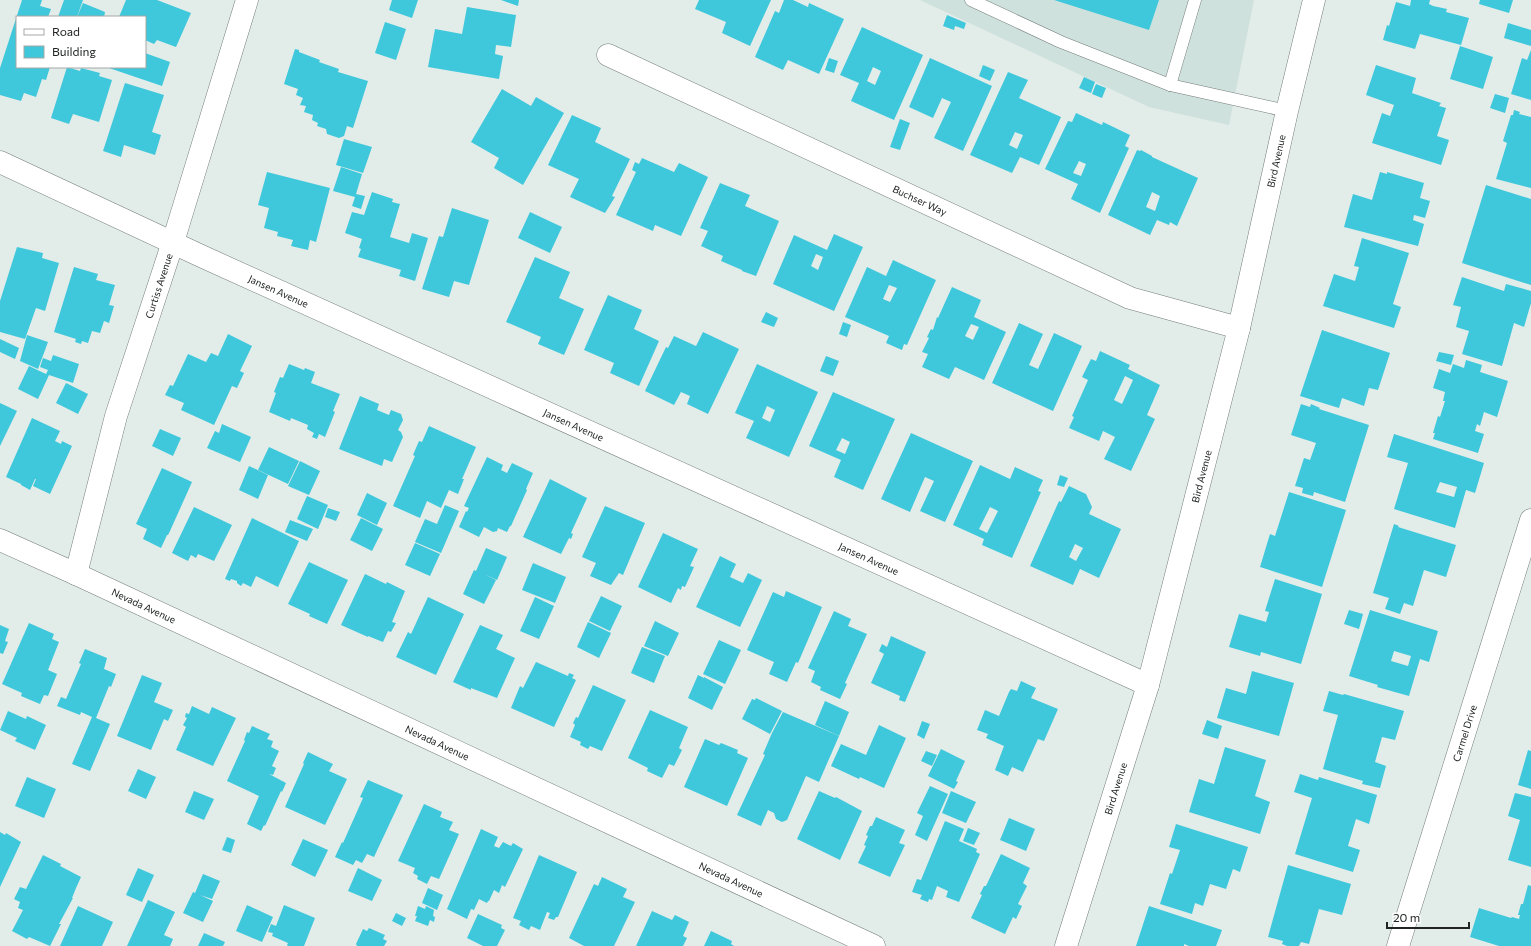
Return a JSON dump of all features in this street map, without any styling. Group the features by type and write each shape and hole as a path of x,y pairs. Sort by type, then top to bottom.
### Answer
{"street":[{"name":"Curtiss Avenue","path":"76,574 116,416 173,242 247,0"},
{"name":"Bird Avenue","path":"1066,946 1148,685 1238,328 1287,111 1314,0"},
{"name":"Buchser Way","path":"608,55 1130,298 1238,328"},
{"name":"Jansen Avenue","path":"0,162 1148,685"},
{"name":"Carmel Drive","path":"1398,946 1531,520"},
{"name":"Nevada Avenue","path":"0,540 874,946"}],"lane":[{"path":"971,0 1061,42 1170,85 1287,111"},
{"path":"1170,85 1195,0"}],"shaded area":[{"path":"920,0 1254,0 1229,125 1149,107"}],"building":[{"path":"22,0 42,0 40,6 51,9 48,16 17,16"},
{"path":"64,0 83,0 77,16 58,16"},
{"path":"126,0 157,0 191,13 176,47 157,40 154,44 146,40 146,16 119,16"},
{"path":"392,0 418,0 412,18 389,10"},
{"path":"501,0 519,0 518,6"},
{"path":"699,0 771,0 750,46 722,33 726,22 695,9"},
{"path":"784,0 793,0 808,7 809,3 844,19 819,74 788,60 783,70 755,57 775,11 779,13"},
{"path":"1054,0 1159,0 1149,30"},
{"path":"1411,0 1430,0 1429,4 1447,9 1446,12 1469,18 1461,45 1420,34 1415,49 1383,40 1396,2 1410,6"},
{"path":"1480,0 1513,0 1509,13 1479,4"},
{"path":"83,3 105,12 104,16 77,16"},
{"path":"467,7 516,15 511,47 496,45 495,54 503,56 499,79 428,67 435,29 462,34"},
{"path":"947,15 966,23 964,29 955,26 954,30 943,26"},
{"path":"16,19 16,68 50,68 46,80 42,79 36,97 24,93 21,101 0,95 0,68"},
{"path":"385,22 406,29 396,60 375,53"},
{"path":"1508,23 1531,30 1531,46 1504,38"},
{"path":"862,27 923,55 894,120 851,101 859,83 840,75","holes":["873,67 881,71 875,85 867,81"]},
{"path":"1460,46 1493,57 1483,89 1450,79"},
{"path":"295,49 320,60 319,62 339,69 338,72 368,81 353,128 347,126 344,136 339,138 327,134 326,129 317,126 318,123 312,120 313,115 304,112 306,106 300,105 303,98 296,95 298,89 284,84"},
{"path":"1531,50 1531,100 1511,94 1522,58 1527,60"},
{"path":"146,53 170,62 162,86 109,68 146,68"},
{"path":"829,58 838,61 834,73 825,70"},
{"path":"930,58 992,86 963,151 934,138 951,102 942,98 933,118 909,107"},
{"path":"983,65 995,70 990,81 979,76"},
{"path":"1376,65 1416,78 1412,93 1441,103 1439,106 1446,108 1437,136 1449,140 1441,165 1372,143 1382,113 1390,116 1394,105 1366,95"},
{"path":"67,68 80,71 81,68 100,73 99,76 112,80 99,122 73,114 69,124 51,118"},
{"path":"1008,72 1028,80 1019,98 1061,117 1039,165 1020,157 1012,173 970,155","holes":["1015,132 1023,135 1017,149 1009,145"]},
{"path":"1084,77 1095,82 1091,93 1079,88"},
{"path":"125,83 164,95 152,132 161,135 155,155 124,145 121,157 103,151"},
{"path":"1096,84 1106,88 1102,98 1092,94"},
{"path":"502,89 531,106 536,97 564,113 523,185 494,168 499,158 471,142"},
{"path":"1495,94 1509,98 1505,113 1490,108"},
{"path":"1514,110 1520,112 1519,114 1531,117 1531,188 1496,179 1507,143 1503,141"},
{"path":"1076,113 1102,125 1103,122 1130,135 1125,146 1129,148 1100,213 1071,199 1078,184 1045,169 1068,121 1072,122","holes":["1079,161 1086,164 1081,176 1073,173"]},
{"path":"572,115 601,128 595,142 630,159 612,196 615,197 605,213 570,197 579,179 548,165"},
{"path":"900,119 910,123 900,150 890,147"},
{"path":"344,139 372,147 363,173 336,165"},
{"path":"1137,150 1141,150 1152,157 1198,178 1177,226 1170,222 1169,225 1157,220 1150,235 1108,215","holes":["1152,192 1160,196 1155,211 1146,207"]},
{"path":"642,158 674,172 679,163 708,177 681,236 655,225 653,231 616,215 636,172 632,170 635,162 639,164"},
{"path":"341,167 362,174 356,194 365,196 361,209 352,206 355,197 333,191"},
{"path":"267,172 330,188 316,242 310,240 308,250 291,246 293,240 277,236 278,232 264,228 269,208 258,205"},
{"path":"1380,172 1387,174 1387,172 1424,183 1420,198 1430,201 1425,218 1414,215 1413,220 1424,224 1418,246 1344,227 1353,194 1372,200"},
{"path":"720,183 750,195 745,206 779,221 756,276 721,261 723,256 701,246 708,231 700,228"},
{"path":"1486,185 1531,199 1531,285 1462,263"},
{"path":"372,192 393,199 392,202 400,204 390,237 409,243 412,233 428,238 415,281 399,276 401,270 358,257 362,239 345,233 352,212 364,215"},
{"path":"452,208 489,220 469,285 454,281 449,297 422,289 439,236 443,237"},
{"path":"530,212 562,227 550,253 518,238"},
{"path":"834,234 863,247 834,311 773,284 794,235 827,250","holes":["816,254 823,257 818,270 811,266"]},
{"path":"1362,238 1409,253 1393,304 1401,307 1394,328 1323,306 1334,274 1355,281 1359,267 1354,266"},
{"path":"17,247 43,253 42,258 59,263 45,311 36,308 25,339 0,332 0,301"},
{"path":"535,257 570,272 559,298 584,309 564,355 538,344 541,337 506,322"},
{"path":"893,260 936,280 907,345 904,344 902,350 886,343 889,336 845,317 867,267 886,276","holes":["889,285 897,288 890,302 883,299"]},
{"path":"74,267 98,274 96,280 115,285 109,305 114,306 109,323 104,321 100,333 92,331 88,343 82,341 81,344 75,342 76,339 54,332"},
{"path":"1462,277 1504,291 1506,284 1531,291 1531,303 1524,327 1514,323 1502,366 1462,354 1469,331 1456,327 1461,307 1453,305"},
{"path":"952,287 981,300 974,317 1006,332 984,380 955,367 949,379 922,367 928,354 922,352 929,338 927,337 931,329 933,330 937,317 938,318","holes":["971,324 979,327 973,340 965,336"]},
{"path":"608,295 642,310 634,329 659,341 639,386 610,373 614,363 584,350"},
{"path":"766,312 778,318 774,327 761,322"},
{"path":"843,322 851,325 847,337 839,334"},
{"path":"1019,323 1043,334 1029,365 1038,369 1054,333 1082,346 1053,411 992,383"},
{"path":"1322,330 1390,353 1378,390 1369,388 1364,406 1342,398 1339,408 1300,396"},
{"path":"703,332 739,349 708,414 687,404 690,396 681,392 674,405 645,391 666,347 668,348 674,336 696,346"},
{"path":"228,334 252,346 240,371 244,373 237,388 232,386 214,425 181,410 184,403 165,395 170,385 173,386 188,354 206,362 211,353 218,356"},
{"path":"27,335 48,342 38,369 20,361"},
{"path":"0,339 19,348 15,359 0,352"},
{"path":"1100,351 1130,365 1128,369 1160,385 1147,415 1155,419 1131,471 1104,459 1115,437 1103,431 1099,441 1069,428 1074,417 1072,416 1088,380 1082,377 1091,359 1096,361","holes":["1125,376 1133,380 1122,404 1114,400"]},
{"path":"1439,352 1454,355 1451,365 1436,361"},
{"path":"53,355 79,364 73,383 49,375 38,399 18,389 29,366 46,374 48,370 40,367 43,358 51,361"},
{"path":"826,356 839,361 833,376 820,371"},
{"path":"1466,360 1482,365 1480,372 1508,381 1497,417 1484,412 1480,426 1477,424 1475,431 1484,434 1478,453 1433,439 1435,433 1433,433 1438,416 1440,417 1445,401 1443,401 1445,392 1433,388 1439,369 1450,373 1453,364 1464,368"},
{"path":"289,364 304,370 305,368 315,372 311,383 340,394 333,411 335,412 325,437 319,434 317,439 312,437 314,433 307,429 308,425 291,418 290,421 269,412 276,393 274,392 280,377 283,378"},
{"path":"757,364 818,392 789,457 746,438 754,421 735,413","holes":["767,406 775,410 770,422 762,418"]},
{"path":"66,383 88,394 78,414 56,403"},
{"path":"833,392 895,419 863,490 834,477 841,460 809,446","holes":["842,438 850,442 845,454 836,450"]},
{"path":"360,396 379,404 377,410 389,415 391,410 401,414 403,420 398,430 401,432 403,437 392,462 384,459 382,466 339,449"},
{"path":"0,403 17,411 0,446"},
{"path":"1301,404 1310,407 1311,404 1320,408 1319,409 1369,425 1345,502 1314,492 1313,496 1302,493 1303,488 1295,486 1304,458 1310,460 1316,443 1291,435"},
{"path":"32,418 60,431 55,441 61,444 62,441 72,446 50,494 33,486 36,479 30,490 6,477"},
{"path":"222,424 251,437 240,462 207,448 215,431 219,433"},
{"path":"429,426 476,447 462,479 464,479 458,494 449,490 441,508 427,501 420,518 393,506 415,456 413,455 419,441 422,442"},
{"path":"160,429 181,438 173,456 152,446"},
{"path":"911,433 973,461 945,522 920,511 934,481 925,477 910,512 881,499"},
{"path":"1394,434 1484,463 1475,493 1466,490 1455,528 1394,509 1408,463 1387,457","holes":["1440,482 1457,487 1454,497 1436,492"]},
{"path":"269,447 299,461 288,484 258,470"},
{"path":"487,457 503,465 501,470 507,473 512,463 533,473 526,489 527,490 507,532 498,528 497,531 493,532 484,527 479,537 459,527 466,511 467,512 469,508 464,506"},
{"path":"300,461 320,471 309,495 288,486"},
{"path":"980,465 1010,479 1015,467 1043,480 1038,491 1041,492 1012,558 982,545 984,539 953,525","holes":["990,507 998,511 987,533 979,529"]},
{"path":"249,466 268,475 258,499 239,490"},
{"path":"162,468 192,482 161,548 143,539 147,529 136,524"},
{"path":"1060,475 1068,478 1064,487 1057,485"},
{"path":"550,479 587,498 571,533 573,534 571,539 569,538 561,554 523,537"},
{"path":"1069,486 1086,494 1092,507 1089,514 1121,529 1099,578 1080,569 1073,585 1030,566 1059,501 1061,502","holes":["1075,544 1083,548 1076,561 1069,557"]},
{"path":"1289,492 1346,510 1322,587 1260,567 1270,534 1275,536"},
{"path":"367,493 387,503 377,525 357,515"},
{"path":"307,496 328,505 318,529 297,519"},
{"path":"445,505 459,511 441,553 415,542 425,519 437,524"},
{"path":"605,506 645,523 623,575 619,573 611,585 590,576 596,563 582,557"},
{"path":"194,507 232,525 214,561 198,554 196,558 191,555 188,561 172,553"},
{"path":"328,508 340,512 336,521 325,517"},
{"path":"252,518 299,541 278,587 256,576 251,587 243,583 241,586 237,583 237,581 225,579"},
{"path":"361,518 383,529 372,551 350,540"},
{"path":"290,520 313,529 307,541 285,532"},
{"path":"1394,524 1399,526 1398,527 1456,545 1446,577 1424,570 1413,606 1404,603 1400,614 1385,609 1389,598 1373,593"},
{"path":"663,533 698,549 690,566 694,567 685,587 682,586 681,590 678,588 671,603 638,587"},
{"path":"415,543 440,554 430,576 405,565"},
{"path":"486,548 507,557 497,580 484,574 496,580 484,604 463,594 474,570 476,571"},
{"path":"720,556 736,564 730,577 743,583 748,573 762,580 740,627 696,607"},
{"path":"309,562 348,580 327,624 288,604"},
{"path":"533,563 566,577 555,603 522,590"},
{"path":"365,574 386,584 387,582 405,591 392,622 396,623 391,632 388,631 383,642 341,625"},
{"path":"1275,579 1322,594 1301,664 1261,652 1260,656 1229,647 1239,614 1266,622 1269,612 1265,611"},
{"path":"786,591 822,607 798,663 796,662 787,682 769,674 774,662 747,650 773,592 784,597"},
{"path":"601,596 622,606 610,631 589,621"},
{"path":"428,597 464,614 436,675 396,657 408,632 411,634"},
{"path":"535,597 554,606 539,639 520,631"},
{"path":"1349,610 1363,614 1359,629 1344,624"},
{"path":"1370,610 1438,631 1429,662 1420,659 1409,696 1377,687 1378,685 1349,676","holes":["1394,651 1411,656 1408,666 1391,661"]},
{"path":"834,611 851,619 848,626 867,634 845,683 847,684 840,699 820,690 821,687 811,682 815,671 808,668"},
{"path":"655,621 679,633 668,656 644,646"},
{"path":"588,622 611,633 599,658 577,647"},
{"path":"29,623 54,634 52,639 59,642 48,670 57,674 48,696 44,695 40,704 21,696 22,693 2,684"},
{"path":"0,625 9,629 5,641 8,642 3,654 0,653"},
{"path":"480,625 503,635 496,649 515,658 497,698 471,688 471,690 453,682"},
{"path":"891,636 926,652 905,702 899,700 900,696 871,683 884,654 879,651 882,644 887,647"},
{"path":"719,640 741,650 725,684 703,674"},
{"path":"642,647 665,656 654,683 631,673"},
{"path":"85,649 107,658 104,669 116,674 111,687 109,686 96,718 110,724 90,771 72,764 92,717 81,712 80,715 57,706 61,697 66,699 81,664 79,663"},
{"path":"536,662 568,676 569,673 574,675 572,678 576,680 554,727 511,708 520,686 523,688"},
{"path":"1252,671 1294,683 1279,736 1217,718 1226,688 1246,694"},
{"path":"142,675 162,683 154,702 173,710 168,721 164,719 151,750 117,736"},
{"path":"698,675 723,687 712,710 688,698"},
{"path":"1021,681 1036,688 1031,698 1058,709 1044,741 1038,739 1023,772 1012,767 1008,776 995,770 1004,746 986,738 988,734 977,730 985,710 999,716 1009,692 1011,689 1017,691"},
{"path":"593,685 626,700 602,751 590,746 588,749 580,745 581,742 570,737 575,725 573,723 576,717 578,718"},
{"path":"1329,691 1404,711 1395,740 1382,737 1375,762 1386,766 1380,788 1362,784 1363,781 1323,769 1338,715 1323,711"},
{"path":"756,698 782,711 770,734 742,719 752,699 755,700"},
{"path":"825,701 849,712 839,736 815,725"},
{"path":"192,706 209,714 212,707 236,718 213,766 176,750 186,727 183,725 187,718 185,717 186,713 189,714"},
{"path":"650,710 688,727 679,748 682,750 674,766 669,764 662,778 647,771 648,768 628,758"},
{"path":"8,711 26,719 27,716 46,725 35,750 15,741 17,738 0,730"},
{"path":"783,712 839,736 819,782 806,776 787,820 782,822 776,819 774,813 768,810 761,826 737,815 765,755 763,754 772,733"},
{"path":"1207,720 1222,726 1218,739 1202,734"},
{"path":"922,721 930,724 924,739 917,735"},
{"path":"879,725 906,738 884,788 860,777 859,779 831,766 841,744 866,755"},
{"path":"252,726 270,734 267,739 273,741 271,747 279,751 272,766 276,768 273,775 269,774 286,783 265,826 264,825 261,831 247,824 259,796 227,781 245,741 247,732 249,733"},
{"path":"705,739 719,745 721,743 738,750 737,753 748,758 727,806 684,787"},
{"path":"1225,747 1266,760 1255,796 1270,802 1260,834 1189,812 1199,779 1214,784"},
{"path":"941,749 965,761 954,789 928,776"},
{"path":"1528,750 1531,751 1531,789 1518,785"},
{"path":"926,751 937,755 932,766 921,761"},
{"path":"308,752 333,764 329,771 347,779 325,825 285,807"},
{"path":"138,769 156,777 146,799 128,791"},
{"path":"1300,774 1318,780 1319,777 1377,795 1369,824 1356,819 1348,846 1360,850 1353,872 1295,854 1312,798 1294,792"},
{"path":"27,777 56,789 44,818 15,806"},
{"path":"368,780 403,795 374,857 367,854 362,863 356,860 353,865 335,857 342,842 343,843 363,798 360,797"},
{"path":"930,786 948,794 927,841 915,835 923,816 917,813"},
{"path":"194,791 214,799 204,820 185,812"},
{"path":"819,791 835,798 836,797 862,811 840,860 797,839"},
{"path":"951,791 976,802 966,823 942,813"},
{"path":"1515,793 1531,797 1531,867 1508,860 1520,820 1508,816"},
{"path":"424,804 442,812 440,817 453,822 449,830 459,834 439,879 431,876 427,884 417,879 418,876 413,873 415,868 398,861"},
{"path":"876,817 905,830 899,843 905,845 890,877 858,863 866,846 864,845 868,836 866,835"},
{"path":"1009,818 1035,829 1026,851 1000,840"},
{"path":"945,821 964,829 959,841 977,849 976,852 980,854 959,902 946,897 948,891 937,886 932,900 929,899 928,902 920,899 922,895 912,892 917,879 921,880"},
{"path":"1176,824 1248,847 1240,872 1233,869 1226,889 1210,884 1203,906 1195,903 1192,914 1160,904 1170,873 1172,874 1180,850 1169,847"},
{"path":"968,828 980,833 974,845 963,841"},
{"path":"481,829 498,837 494,846 499,848 503,842 511,846 513,843 523,849 505,887 502,885 499,893 494,890 487,903 479,899 474,910 471,909 467,919 447,909"},
{"path":"0,832 5,835 6,833 21,842 0,887"},
{"path":"227,837 235,840 231,853 222,850"},
{"path":"303,839 328,850 315,877 291,865"},
{"path":"1001,854 1030,868 1023,883 1027,886 1018,904 1022,906 1016,919 1013,917 1005,934 971,918 982,895 980,894 984,886 986,886"},
{"path":"43,855 61,864 60,866 81,877 73,898 59,924 61,924 50,946 29,937 27,939 12,931 23,910 18,908 20,902 14,899 20,887 26,889"},
{"path":"539,855 577,872 558,917 554,920 548,918 550,913 547,912 540,930 531,926 529,930 519,925 521,921 513,918"},
{"path":"1288,865 1351,884 1342,915 1319,909 1309,944 1301,942 1299,946 1287,946 1282,944 1283,941 1268,937"},
{"path":"138,868 154,875 142,902 126,895"},
{"path":"358,868 382,880 372,901 348,891"},
{"path":"203,874 220,881 212,899 200,895 213,901 203,922 183,913 193,892 195,893"},
{"path":"602,877 627,889 623,897 635,902 614,946 584,946 569,938 594,884 598,886"},
{"path":"1528,885 1531,886 1531,946 1499,946 1470,937 1479,908 1519,919 1520,915 1518,915 1521,904 1523,904"},
{"path":"428,888 443,895 437,910 422,903"},
{"path":"148,900 175,912 164,935 173,939 170,946 127,946"},
{"path":"247,905 273,917 262,942 236,931"},
{"path":"284,905 315,918 304,946 288,946 288,943 272,936 273,933 268,932 271,924 276,926"},
{"path":"78,906 113,922 102,946 60,946"},
{"path":"418,906 425,909 426,906 434,910 434,922 430,920 428,926 415,921"},
{"path":"1149,906 1222,930 1216,946 1189,946 1184,944 1184,946 1136,946"},
{"path":"652,911 672,920 675,915 689,922 683,936 687,938 683,946 636,946"},
{"path":"396,913 406,918 402,926 392,921"},
{"path":"478,914 502,925 501,928 505,930 497,946 483,946 467,938"},
{"path":"369,928 385,935 383,939 387,941 384,946 357,946 356,944 363,929 367,931"},
{"path":"711,931 732,941 731,944 734,946 704,946"},
{"path":"204,933 225,942 223,946 198,946"}]}
